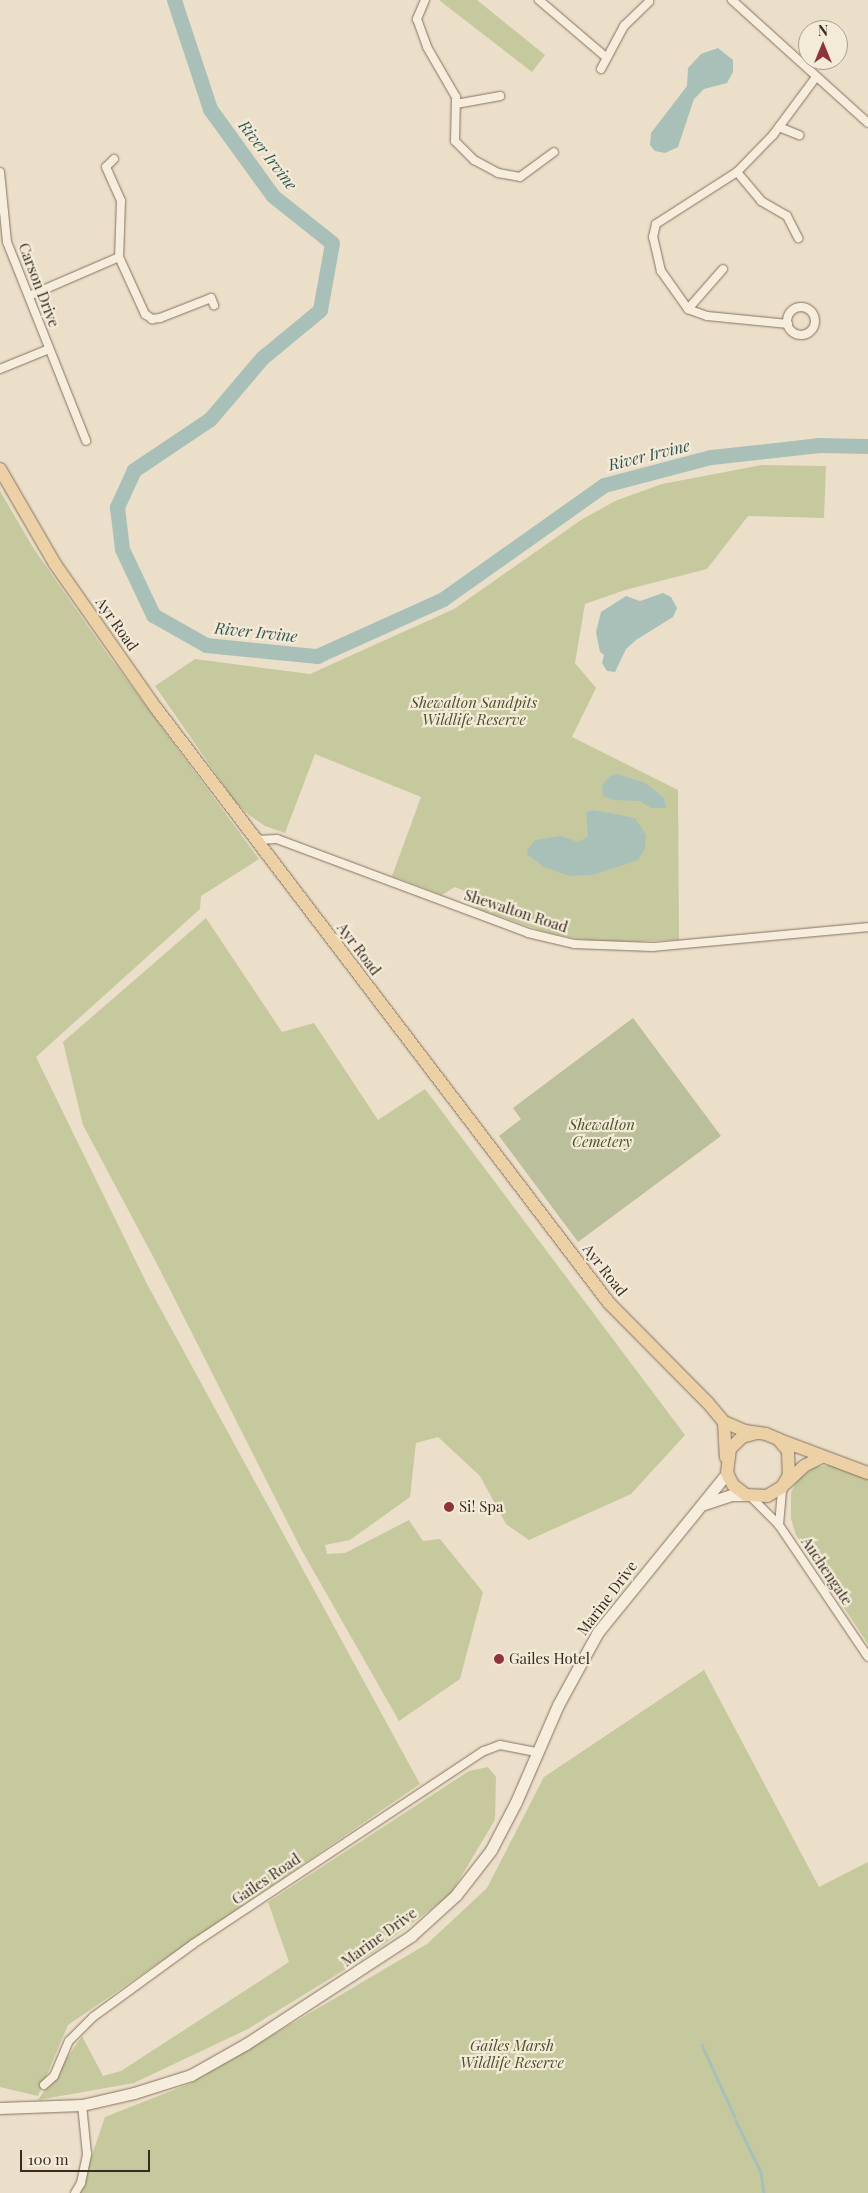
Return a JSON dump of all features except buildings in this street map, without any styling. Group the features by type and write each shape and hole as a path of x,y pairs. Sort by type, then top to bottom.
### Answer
{"main road":[{"name":"Ayr Road","path":"0,469 55,564 156,708 256,840 609,1303 708,1402 724,1422"},
{"path":"822,1457 804,1466 783,1486 767,1496 748,1496 733,1485 726,1468 724,1422 868,1473"},
{"path":"726,1468 737,1441 756,1433"},
{"path":"778,1440 788,1452 791,1465 783,1486"}],"street":[{"path":"425,0 417,19 427,47 456,97 455,142 474,160 499,174 520,177 554,152"},
{"path":"539,0 608,58"},
{"path":"732,0 868,123"},
{"path":"601,69 624,26 649,2"},
{"path":"788,324 706,316 688,309 661,271 653,237 656,224 737,172 779,127 816,77"},
{"path":"456,104 500,96"},
{"path":"779,127 799,134"},
{"path":"114,159 106,167 121,201 119,257 145,314 152,319 211,298 214,305"},
{"name":"Carson Drive","path":"0,172 8,242 86,440"},
{"path":"737,172 761,201 787,216 798,238"},
{"path":"29,296 119,257"},
{"path":"688,309 723,270"},
{"name":"Carson Drive","path":"0,369 49,349"},
{"name":"Shewalton Road","path":"256,840 277,839 528,933 574,944 653,947 868,927"},
{"name":"Marine Drive","path":"0,2108 82,2105 134,2093 191,2075 254,2038 411,1936 456,1895 491,1850 516,1802 536,1752 558,1705 598,1632 699,1507 726,1468"},
{"path":"779,1525 783,1486"},
{"name":"Marine Drive","path":"699,1507 715,1498 748,1496"},
{"name":"Auchengate","path":"748,1496 779,1525 868,1657"},
{"name":"Gailes Road","path":"44,2085 54,2076 69,2041 93,2017 193,1944 484,1751 500,1745 536,1752"},
{"path":"75,2193 81,2183 87,2154 82,2105"}],"green space":[{"path":"439,0 477,0 545,55 532,72"},
{"name":"Shewalton Sandpits Wildlife Reserve","path":"762,465 826,466 824,518 748,516 707,569 625,590 585,604 575,663 596,688 572,737 678,790 679,940 619,942 577,939 542,931 476,908 479,897 455,887 442,895 392,876 421,797 315,754 285,833 265,826 249,815 234,800 155,686 195,659 310,674 454,609 581,520 615,501 662,484"},
{"path":"0,491 34,549 106,652 259,859 201,896 200,909 36,1057 147,1284 420,1784 68,2025 38,2096 0,2087"},
{"path":"206,918 282,1032 314,1023 378,1120 425,1089 685,1435 631,1494 529,1540 506,1524 480,1476 438,1437 416,1443 410,1497 350,1540 325,1545 327,1554 345,1553 409,1520 423,1541 440,1539 483,1592 460,1679 399,1721 301,1549 157,1264 83,1125 63,1042"},
{"name":"Shewalton Cemetery","path":"633,1018 721,1136 578,1242 499,1136 521,1119 513,1108"},
{"path":"831,1465 868,1478 868,1644 796,1535 791,1519 791,1493 797,1480 814,1467"},
{"name":"Gailes Marsh Wildlife Reserve","path":"704,1670 819,1887 868,1862 868,2193 79,2193 105,2117 191,2083 427,1944 487,1888 544,1777"},
{"path":"488,1767 496,1777 495,1820 450,1895 372,1953 248,2029 134,2083 38,2100 82,2036 103,2076 121,2071 289,1962 268,1902 469,1771"}],"water":[{"path":"718,48 733,60 733,72 727,83 704,89 694,99 678,147 665,153 655,151 650,145 651,133 687,86 688,68 701,54"},
{"path":"663,593 671,597 677,608 673,617 636,640 626,649 615,672 607,671 602,663 604,655 600,652 596,632 601,612 626,596 640,601"},
{"path":"617,774 646,783 664,798 666,808 651,808 640,801 614,800 603,796 602,786 610,776"},
{"path":"594,810 635,818 646,835 645,848 638,860 592,875 570,876 544,867 528,855 527,850 535,840 561,836 578,842 588,837 586,812"}],"waterway":[{"name":"River Irvine","path":"174,0 210,109 273,196 332,243 320,310 262,358 210,419 134,470 117,507 122,549 153,615 206,645 317,656 443,599 604,485 711,457 819,445 868,446"},
{"path":"702,2045 735,2117"},
{"path":"736,2121 761,2172 764,2193"}],"place":[{"name":"Si! Spa","path":"449,1507"},
{"name":"Gailes Hotel","path":"499,1659"}]}
